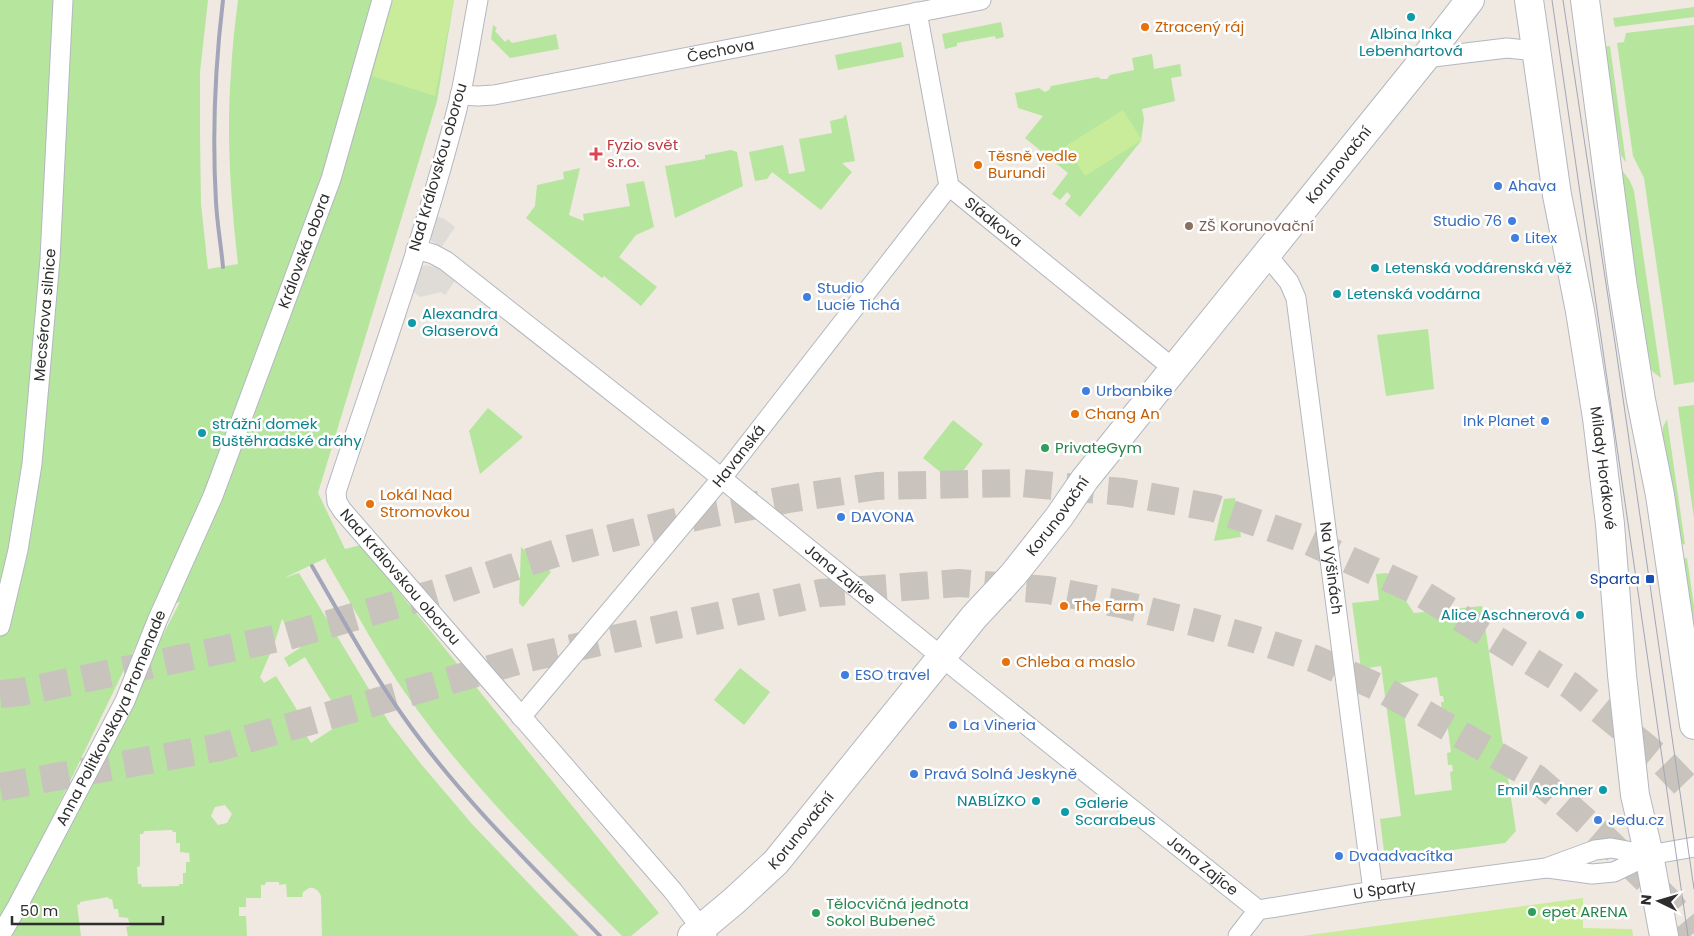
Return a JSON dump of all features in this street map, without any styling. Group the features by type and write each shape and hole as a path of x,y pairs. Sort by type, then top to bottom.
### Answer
{"main road":[{"name":"Korunovační","path":"700,933 776,862 974,617 1018,568 1059,517 1085,479 1470,0"},
{"name":"Milady Horákové","path":"1529,0 1557,195 1580,311 1597,418 1610,524 1622,675 1635,795 1649,855 1664,936"},
{"path":"1585,0 1622,281 1641,400 1660,494 1694,725"}],"street":[{"name":"Mecsérova silnice","path":"0,626 18,550 32,464 50,260 64,0"},
{"name":"Královská obora","path":"213,496 331,179 382,0"},
{"name":"Nad Královskou oborou","path":"478,0 460,95 416,249 336,492 337,502 521,718 642,855 700,933"},
{"name":"Čechova","path":"460,95 494,95 981,0"},
{"name":"Sládkova","path":"916,12 948,186 1174,369"},
{"path":"1425,58 1507,48 1536,51"},
{"name":"Havanská","path":"521,718 722,479 948,186"},
{"name":"Jana Zajíce","path":"416,249 433,254 446,261 722,479 1258,910"},
{"name":"Na Výšinách","path":"1266,254 1289,282 1296,298 1373,891"},
{"name":"Anna Politkovskaya Promenade","path":"0,936 18,907 124,701 157,621 213,496"},
{"name":"U Sparty","path":"1258,910 1373,891 1546,868 1592,874 1614,872 1649,855 1694,847"},
{"path":"1238,936 1258,910"}],"green space":[{"path":"0,0 208,0 200,72 200,137 201,204 208,269 238,264 231,192 229,121 232,54 238,0 454,0 437,101 318,493 345,549 361,545 659,913 631,936 622,936 514,826 463,768 416,708 380,654 325,559 328,557 284,578 299,573 390,724 472,824 579,936 322,936 321,896 318,891 309,888 303,892 302,897 287,897 286,884 279,885 279,882 266,882 265,885 261,885 261,898 246,898 246,907 239,907 239,916 246,916 247,936 128,936 126,927 130,926 128,918 119,917 118,909 114,909 112,899 108,897 80,902 77,905 81,936 5,936 180,602 153,610 0,926","holes":["282,619 300,648 284,658 289,667 305,657 335,707 342,703 351,717 311,743 302,729 307,726 276,676 264,683 260,677 274,645","225,805 232,814 227,823 218,825 211,816 215,807","172,830 176,832 176,843 180,843 180,852 189,853 190,862 186,862 183,884 179,884 179,886 142,887 141,884 138,884 137,867 140,866 140,834 143,834 144,831"]},
{"path":"392,0 454,0 435,96 372,76"},
{"path":"1694,7 1694,17 1615,27 1613,18"},
{"path":"1001,22 1004,37 996,39 995,36 957,43 957,46 945,49 942,34"},
{"path":"493,25 497,28 495,31 505,42 508,39 512,43 556,34 559,49 510,58 491,39"},
{"path":"1694,25 1694,382 1674,385 1644,178 1633,156 1617,43 1624,42 1626,33"},
{"path":"901,42 904,57 838,70 835,55"},
{"path":"1610,46 1626,163 1621,155 1618,134 1610,110 1601,47"},
{"path":"1152,54 1154,69 1180,64 1182,76 1171,78 1175,101 1142,109 1144,119 1141,141 1080,217 1065,204 1071,196 1067,192 1060,200 1052,194 1068,173 1025,138 1043,116 1018,108 1015,93 1039,88 1045,92 1051,86 1098,77 1107,79 1110,75 1134,70 1132,58"},
{"path":"1123,110 1142,140 1085,176 1066,146"},
{"path":"846,114 855,161 842,163 852,172 821,210 772,172 767,179 755,181 749,152 783,145 789,174 805,171 799,139 832,133 830,121 843,118"},
{"path":"731,150 737,152 743,186 675,218 665,166 705,159 705,155"},
{"path":"1619,166 1630,181 1634,191 1661,378 1652,371 1646,358"},
{"path":"580,168 569,215 584,221 583,214 630,206 626,184 644,181 654,227 636,235 619,257 657,287 641,306 526,218 535,206 537,185 564,179 563,172"},
{"path":"1428,329 1434,389 1386,396 1377,335"},
{"path":"1694,405 1694,518 1678,407"},
{"path":"488,408 523,437 480,474 469,431"},
{"path":"1667,419 1685,544 1680,545 1662,441 1663,427"},
{"path":"953,420 983,444 954,483 923,458"},
{"path":"1235,498 1241,537 1214,541 1224,499"},
{"path":"521,547 551,572 523,607 519,603"},
{"path":"1687,558 1694,606 1694,643 1681,559"},
{"path":"1387,573 1414,613 1482,606 1516,831 1505,843 1385,859 1380,819 1401,816 1381,666 1361,669 1352,603 1379,600 1376,574","holes":["1437,677 1440,696 1443,696 1444,702 1441,702 1442,714 1446,714 1451,752 1447,753 1448,765 1452,765 1453,771 1450,772 1452,790 1415,795 1400,683"]},
{"path":"740,668 770,692 744,725 714,700"},
{"name":"epet ARENA","path":"1583,898 1583,928 1632,929 1633,936 1302,936"}],"shaded area":[{"path":"433,215 445,219 455,227 441,248 429,239"},
{"path":"426,265 435,267 457,278 445,295 441,292 420,297 414,292 411,284 418,269"}],"tunnel":[{"path":"0,694 21,692 288,636 436,593 568,549 704,515 789,499 877,486 1021,483 1123,492 1214,508 1306,540 1419,592 1571,686 1659,758 1694,794"},
{"path":"0,787 220,747 528,658 821,593 959,583 1048,590 1121,604 1254,639 1315,659 1382,689 1536,778 1600,834 1665,898 1694,933"}],"tram line":[{"path":"1552,0 1688,936"},
{"path":"1563,0 1694,889"}],"railway":[{"path":"223,0 216,75 214,126 217,210 223,267"},
{"path":"312,566 379,679 425,746 497,830 600,936"}],"place":[{"name":"Albína Inka Lebenhartová","path":"1411,17"},
{"name":"Ztracený ráj","path":"1145,27"},
{"name":"Fyzio svět s.r.o.","path":"596,154"},
{"name":"Těsně vedle Burundi","path":"978,165"},
{"name":"Ahava","path":"1498,186"},
{"name":"Studio 76","path":"1512,221"},
{"name":"ZŠ Korunovační","path":"1189,226"},
{"name":"Litex","path":"1515,238"},
{"name":"Letenská vodárenská věž","path":"1375,268"},
{"name":"Letenská vodárna","path":"1337,294"},
{"name":"Studio Lucie Tichá","path":"807,297"},
{"name":"Alexandra Glaserová","path":"412,323"},
{"name":"Urbanbike","path":"1086,391"},
{"name":"Chang An","path":"1075,414"},
{"name":"Ink Planet","path":"1545,421"},
{"name":"strážní domek Buštěhradské dráhy","path":"202,433"},
{"name":"PrivateGym","path":"1045,448"},
{"name":"Lokál Nad Stromovkou","path":"370,504"},
{"name":"DAVONA","path":"841,517"},
{"name":"Sparta","path":"1650,579"},
{"name":"The Farm","path":"1064,606"},
{"name":"Alice Aschnerová","path":"1580,615"},
{"name":"Chleba a maslo","path":"1006,662"},
{"name":"ESO travel","path":"845,675"},
{"name":"La Vineria","path":"953,725"},
{"name":"Pravá Solná Jeskyně","path":"914,774"},
{"name":"Emil Aschner","path":"1603,790"},
{"name":"NABLÍZKO","path":"1036,801"},
{"name":"Galerie Scarabeus","path":"1065,812"},
{"name":"Jedu.cz","path":"1598,820"},
{"name":"Dvaadvacítka","path":"1339,856"},
{"name":"epet ARENA","path":"1532,912"},
{"name":"Tělocvičná jednota Sokol Bubeneč","path":"816,913"}]}
